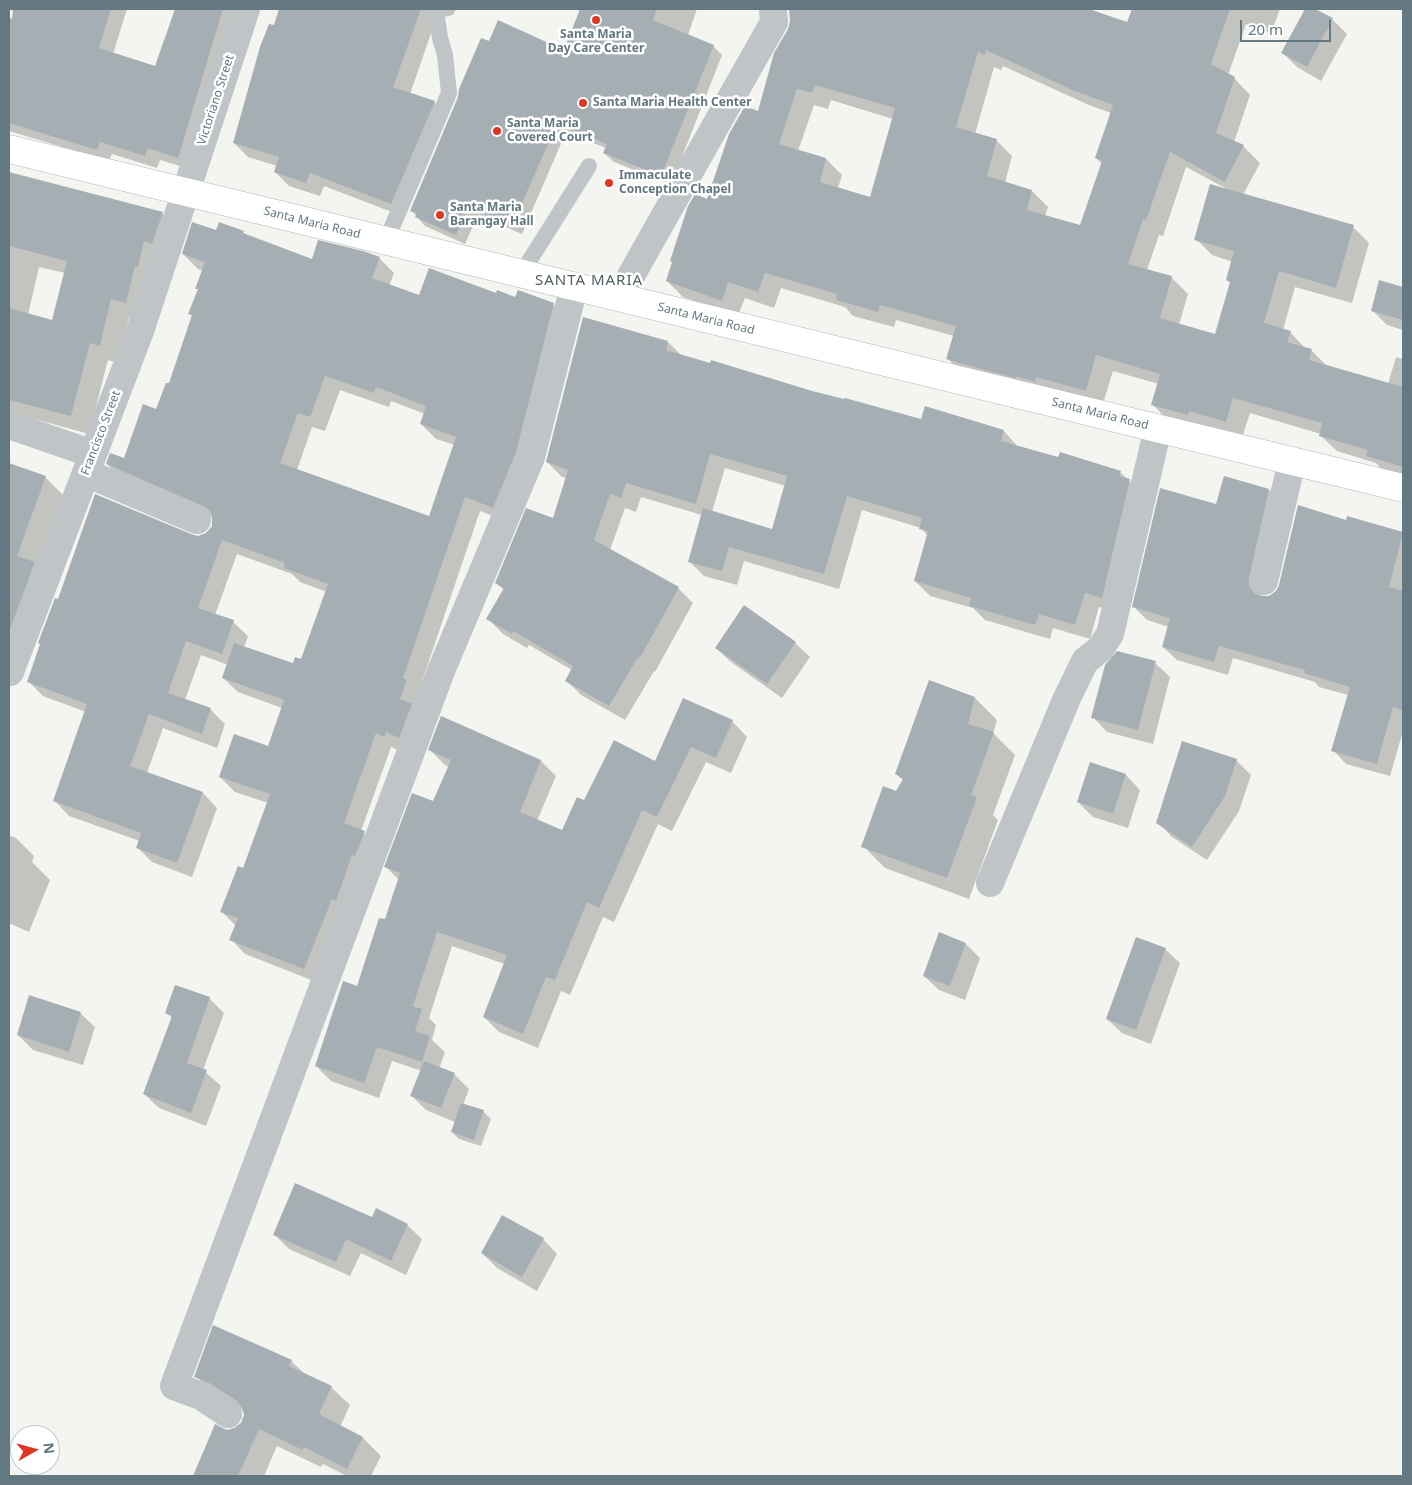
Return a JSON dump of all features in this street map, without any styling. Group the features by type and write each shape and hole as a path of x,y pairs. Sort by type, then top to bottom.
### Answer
{"main road":[{"name":"Santa Maria Road","path":"9,149 1403,488"}],"street":[{"name":"Victoriano Street","path":"187,192 246,9"},
{"path":"619,298 774,22 773,9"},
{"name":"Francisco Street","path":"10,672 140,331 187,192"},
{"path":"228,1414 201,1396 174,1386 441,671 530,457 574,287"},
{"path":"9,425 197,520"},
{"path":"990,883 1067,698 1085,661 1100,649 1110,634 1158,428"},
{"path":"1264,581 1292,461"}],"lane":[{"path":"386,241 449,93 445,55 436,11"},
{"path":"521,274 589,166"}],"building":[{"path":"13,9 111,9 99,48 155,66 175,9 223,9 178,158 148,148 145,156 100,142 97,150 9,123 9,18 12,19"},
{"path":"279,9 421,9 393,87 435,101 391,204 310,173 306,183 274,172 279,157 233,143 260,47 269,24 274,25"},
{"path":"580,9 657,9 653,20 714,45 661,176 603,153 607,144 557,123 512,226 469,206 456,235 415,217 417,213 410,211 481,38 489,41 498,20 564,50"},
{"path":"789,9 1089,9 1127,22 1132,9 1230,9 1211,64 1235,77 1216,133 1244,145 1225,182 1170,152 1146,220 1143,219 1128,264 1172,276 1160,318 1215,334 1230,282 1226,280 1234,251 1194,240 1210,184 1354,225 1336,288 1279,271 1264,323 1291,331 1287,342 1312,349 1309,360 1403,387 1403,467 1366,456 1368,450 1319,436 1322,423 1233,398 1226,422 1189,411 1188,415 1151,405 1160,374 1096,355 1086,391 1036,377 1035,382 1016,376 1016,378 946,359 956,326 880,305 878,312 836,300 837,294 765,273 758,292 728,282 722,301 666,281 672,262 670,261 688,206 695,194 707,199 729,134 745,106 758,111 774,53 788,29 790,21","holes":["986,50 1072,90 1113,105 1095,158 1102,161 1080,225 1027,210 1032,190 987,176 997,139 956,127 978,52 985,55","815,85 895,108 870,197 820,182 826,158 779,144 797,89 812,93"]},
{"path":"1305,9 1315,9 1333,18 1307,67 1281,53"},
{"path":"9,172 163,212 152,244 144,241 138,267 135,266 126,303 111,299 100,346 90,343 71,416 9,400 9,308 52,320 67,261 9,246"},
{"path":"192,222 216,230 219,222 312,259 318,240 380,257 372,278 419,295 429,268 496,293 497,290 515,297 518,290 554,303 516,452 493,508 465,497 403,678 407,680 400,699 412,704 399,738 386,732 385,737 376,733 344,823 365,831 355,856 352,855 336,901 332,899 304,969 229,940 238,918 220,912 238,866 243,868 270,794 219,777 234,734 268,746 284,700 222,678 234,643 293,663 295,657 301,659 328,584 284,568 285,563 222,540 198,608 234,620 222,654 186,641 168,693 211,708 202,734 149,714 130,766 203,792 177,863 136,848 141,833 53,801 87,704 27,682 40,644 38,643 55,598 58,599 95,494 198,536 206,533 212,526 210,511 203,506 106,464 110,453 124,458 143,404 156,409 166,383 169,383 192,315 188,314 198,289 195,289 205,262 182,254","holes":["325,376 374,393 376,387 426,406 420,424 456,437 429,516 280,463 298,413 310,417"]},
{"path":"1379,280 1403,287 1403,320 1371,311"},
{"path":"583,317 668,341 666,350 710,363 711,360 812,391 921,419 925,406 1004,430 1001,441 1058,457 1060,452 1121,471 1119,476 1130,479 1102,598 1085,593 1075,625 1039,614 1035,625 969,606 971,598 914,581 928,531 919,529 922,518 847,496 824,574 729,547 722,571 688,562 703,508 772,529 787,476 710,454 696,504 626,483 621,498 610,494 594,540 679,587 640,658 638,657 609,706 565,681 573,666 513,631 512,634 486,619 504,588 495,583 526,508 553,518 568,470 546,462"},
{"path":"9,463 46,476 17,556 35,562 10,629"},
{"path":"1224,476 1269,489 1249,578 1249,586 1254,593 1260,596 1269,596 1276,591 1279,585 1298,505 1346,520 1347,516 1403,532 1389,587 1403,591 1403,710 1393,707 1377,764 1331,751 1350,687 1304,673 1305,670 1219,646 1214,662 1162,647 1170,618 1132,607 1160,488 1216,504"},
{"path":"744,605 796,642 767,684 715,648"},
{"path":"1117,651 1156,661 1138,730 1091,718 1105,665"},
{"path":"929,680 975,697 968,724 994,732 971,795 977,797 947,878 861,847 883,786 896,791 903,779 895,774"},
{"path":"683,698 733,720 716,758 691,747 657,817 642,810 599,908 587,902 555,980 546,977 523,1034 483,1017 507,955 437,932 413,1006 422,1009 415,1031 430,1036 422,1062 377,1047 364,1083 315,1066 343,981 357,986 379,918 385,919 400,873 384,867 412,793 433,801 451,760 428,750 441,716 541,760 520,812 562,830 577,797 584,800 614,740 655,761"},
{"path":"1182,741 1237,759 1225,796 1192,847 1156,823"},
{"path":"1090,762 1126,774 1113,814 1077,802"},
{"path":"939,932 966,943 950,986 923,976"},
{"path":"1136,937 1166,948 1136,1030 1106,1019"},
{"path":"175,985 210,997 187,1063 207,1070 191,1113 143,1094 172,1016 165,1013"},
{"path":"29,995 81,1012 69,1052 17,1035"},
{"path":"424,1061 455,1073 441,1108 410,1096"},
{"path":"461,1103 484,1110 474,1140 451,1132"},
{"path":"295,1183 372,1217 376,1208 408,1224 391,1261 346,1239 336,1262 273,1235"},
{"path":"502,1215 544,1238 522,1277 481,1253"},
{"path":"213,1325 292,1360 289,1366 332,1386 319,1414 363,1437 347,1469 304,1447 303,1450 259,1429 238,1476 193,1476 215,1424 227,1430 234,1428 241,1423 244,1415 237,1401 209,1383 194,1377"}],"place":[{"name":"Santa Maria Day Care Center","path":"596,20"},
{"name":"Santa Maria Health Center","path":"583,103"},
{"name":"Santa Maria Covered Court","path":"497,131"},
{"name":"Immaculate Conception Chapel","path":"609,183"},
{"name":"Santa Maria Barangay Hall","path":"440,215"}],"district":[{"name":"SANTA MARIA","path":"589,281"}]}
